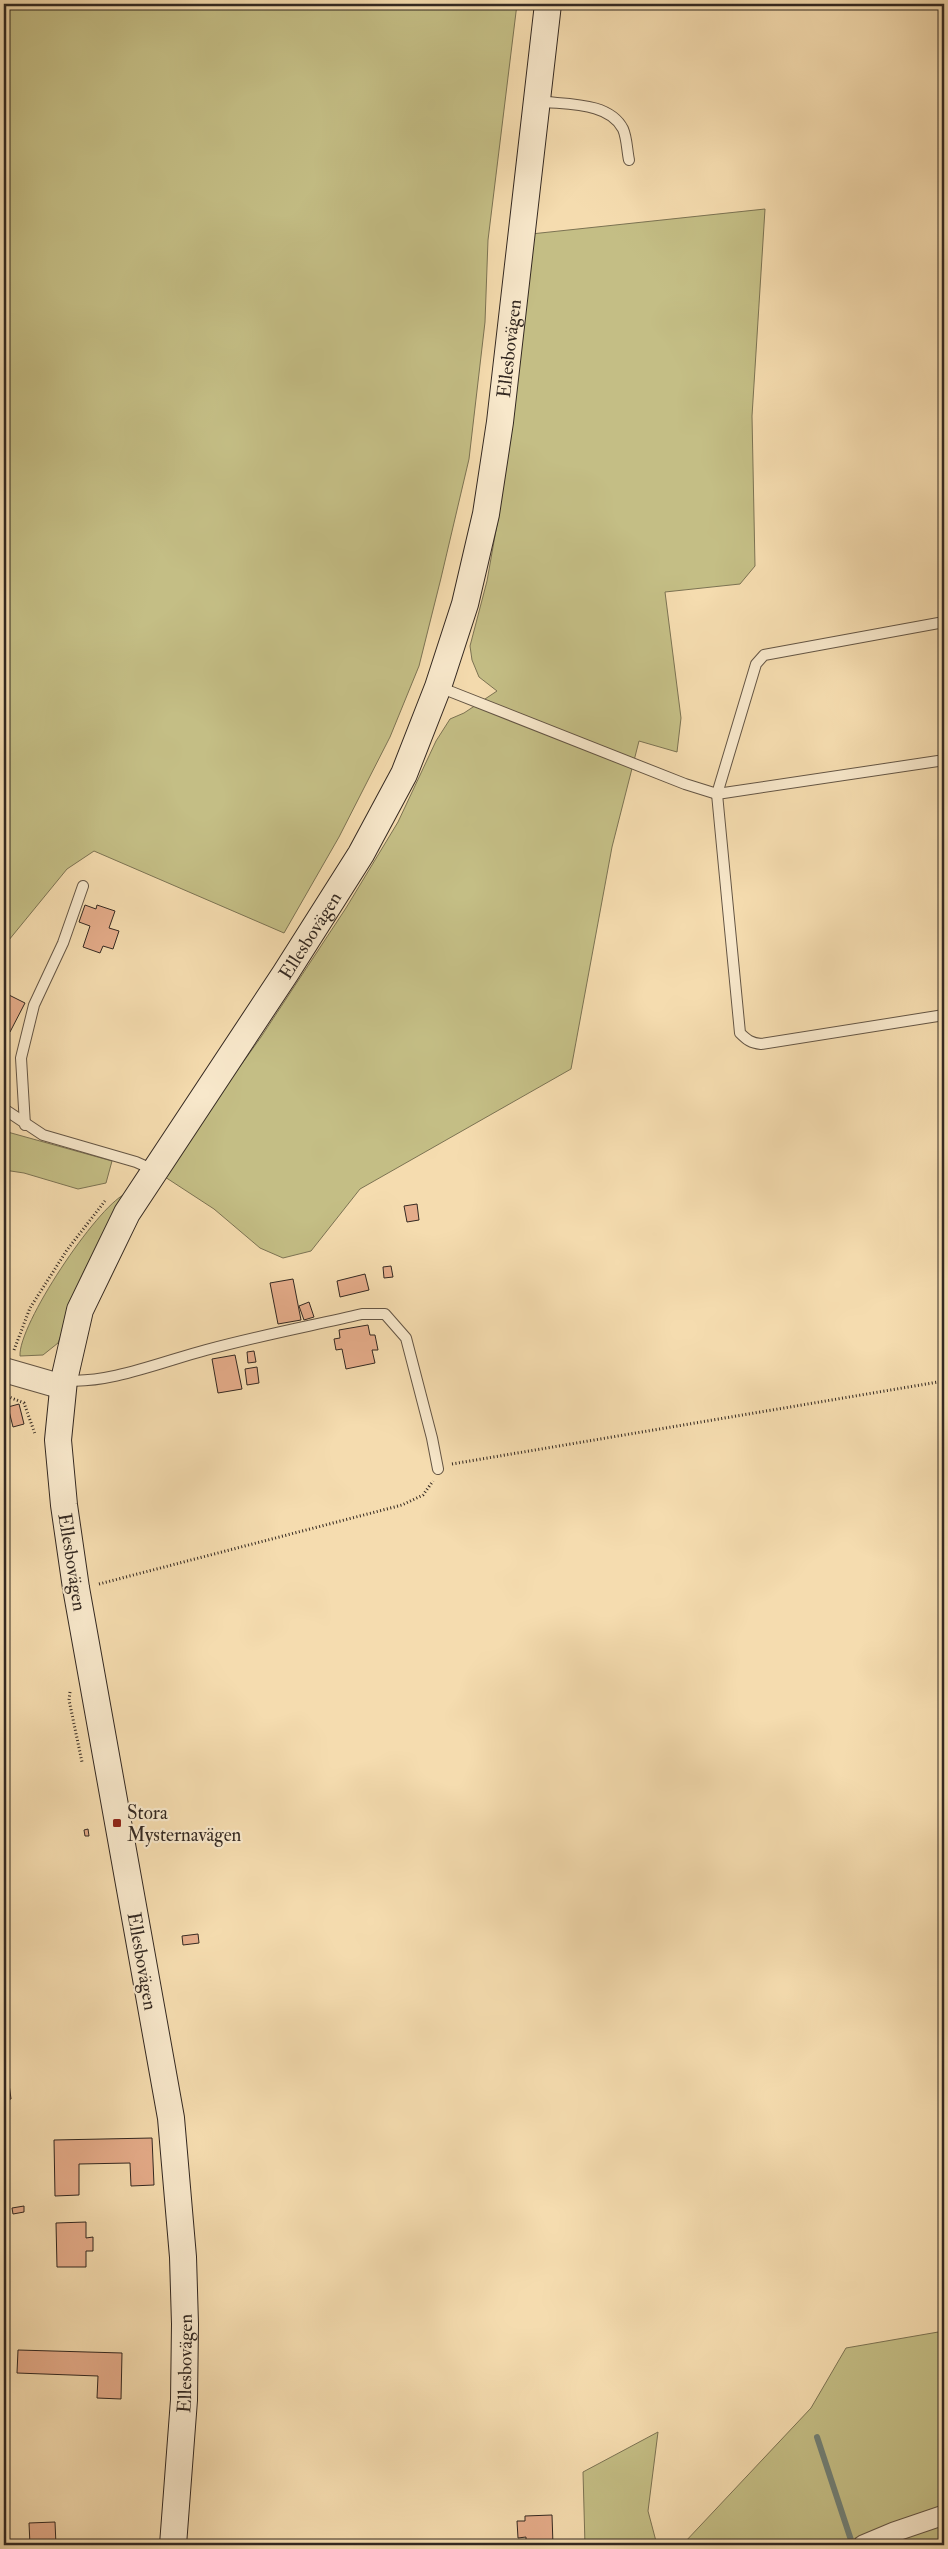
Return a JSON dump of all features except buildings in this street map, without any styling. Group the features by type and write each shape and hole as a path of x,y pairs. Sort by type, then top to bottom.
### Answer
{"main road":[{"name":"Ellesbovägen","path":"174,2545 184,2400 185,2324 183,2256 171,2118 76,1588 64,1505 58,1440 64,1384 80,1310 127,1213 285,974 361,854 404,774 438,687 465,604 486,514 500,422 548,4"}],"street":[{"path":"5,1371 64,1384"},
{"path":"863,2545 944,2515"}],"lane":[{"path":"537,101 598,109 611,115 623,130 629,160"},
{"path":"944,622 764,655 756,664 717,794 740,1033 746,1039 752,1043 761,1044 944,1015"},
{"path":"438,687 685,784 717,794 938,761"},
{"path":"25,1125 21,1058 34,1005 63,943 84,886"},
{"path":"4,1109 25,1125 59,1140 136,1162 154,1170"},
{"path":"64,1384 100,1379 208,1349 362,1314 385,1314 406,1338 432,1438 438,1469"}],"path":[{"path":"5,1371 30,1308 67,1250 109,1196"},
{"path":"76,1588 106,1583 402,1505 427,1491 438,1469 484,1458 944,1381"},
{"path":"4,1395 24,1403 35,1437"},
{"path":"71,1683 69,1700 83,1771"}],"shaded area":[{"path":"4,4 517,4 488,240 485,322 469,459 419,666 390,737 339,837 284,933 94,851 67,869 4,946"},
{"path":"765,209 752,416 755,566 740,584 665,592 681,718 677,752 639,741 612,847 571,1069 360,1189 311,1251 283,1258 260,1248 214,1209 165,1177 186,1142 261,1037 346,908 398,822 436,741 450,719 464,713 497,691 479,677 472,660 470,646 487,581 499,513 531,234"},
{"path":"4,1131 112,1161 106,1183 78,1189 24,1173 4,1170"},
{"path":"125,1194 90,1260 58,1343 43,1355 20,1356 23,1341 31,1320 61,1269 96,1221 112,1204"},
{"path":"944,2331 944,2545 657,2545 684,2543 811,2408 846,2348"},
{"path":"658,2432 648,2511 657,2545 585,2545 583,2472"}],"waterway":[{"path":"817,2437 851,2540"}],"place":[{"name":"Stora Mysternavägen","path":"117,1823"}]}
